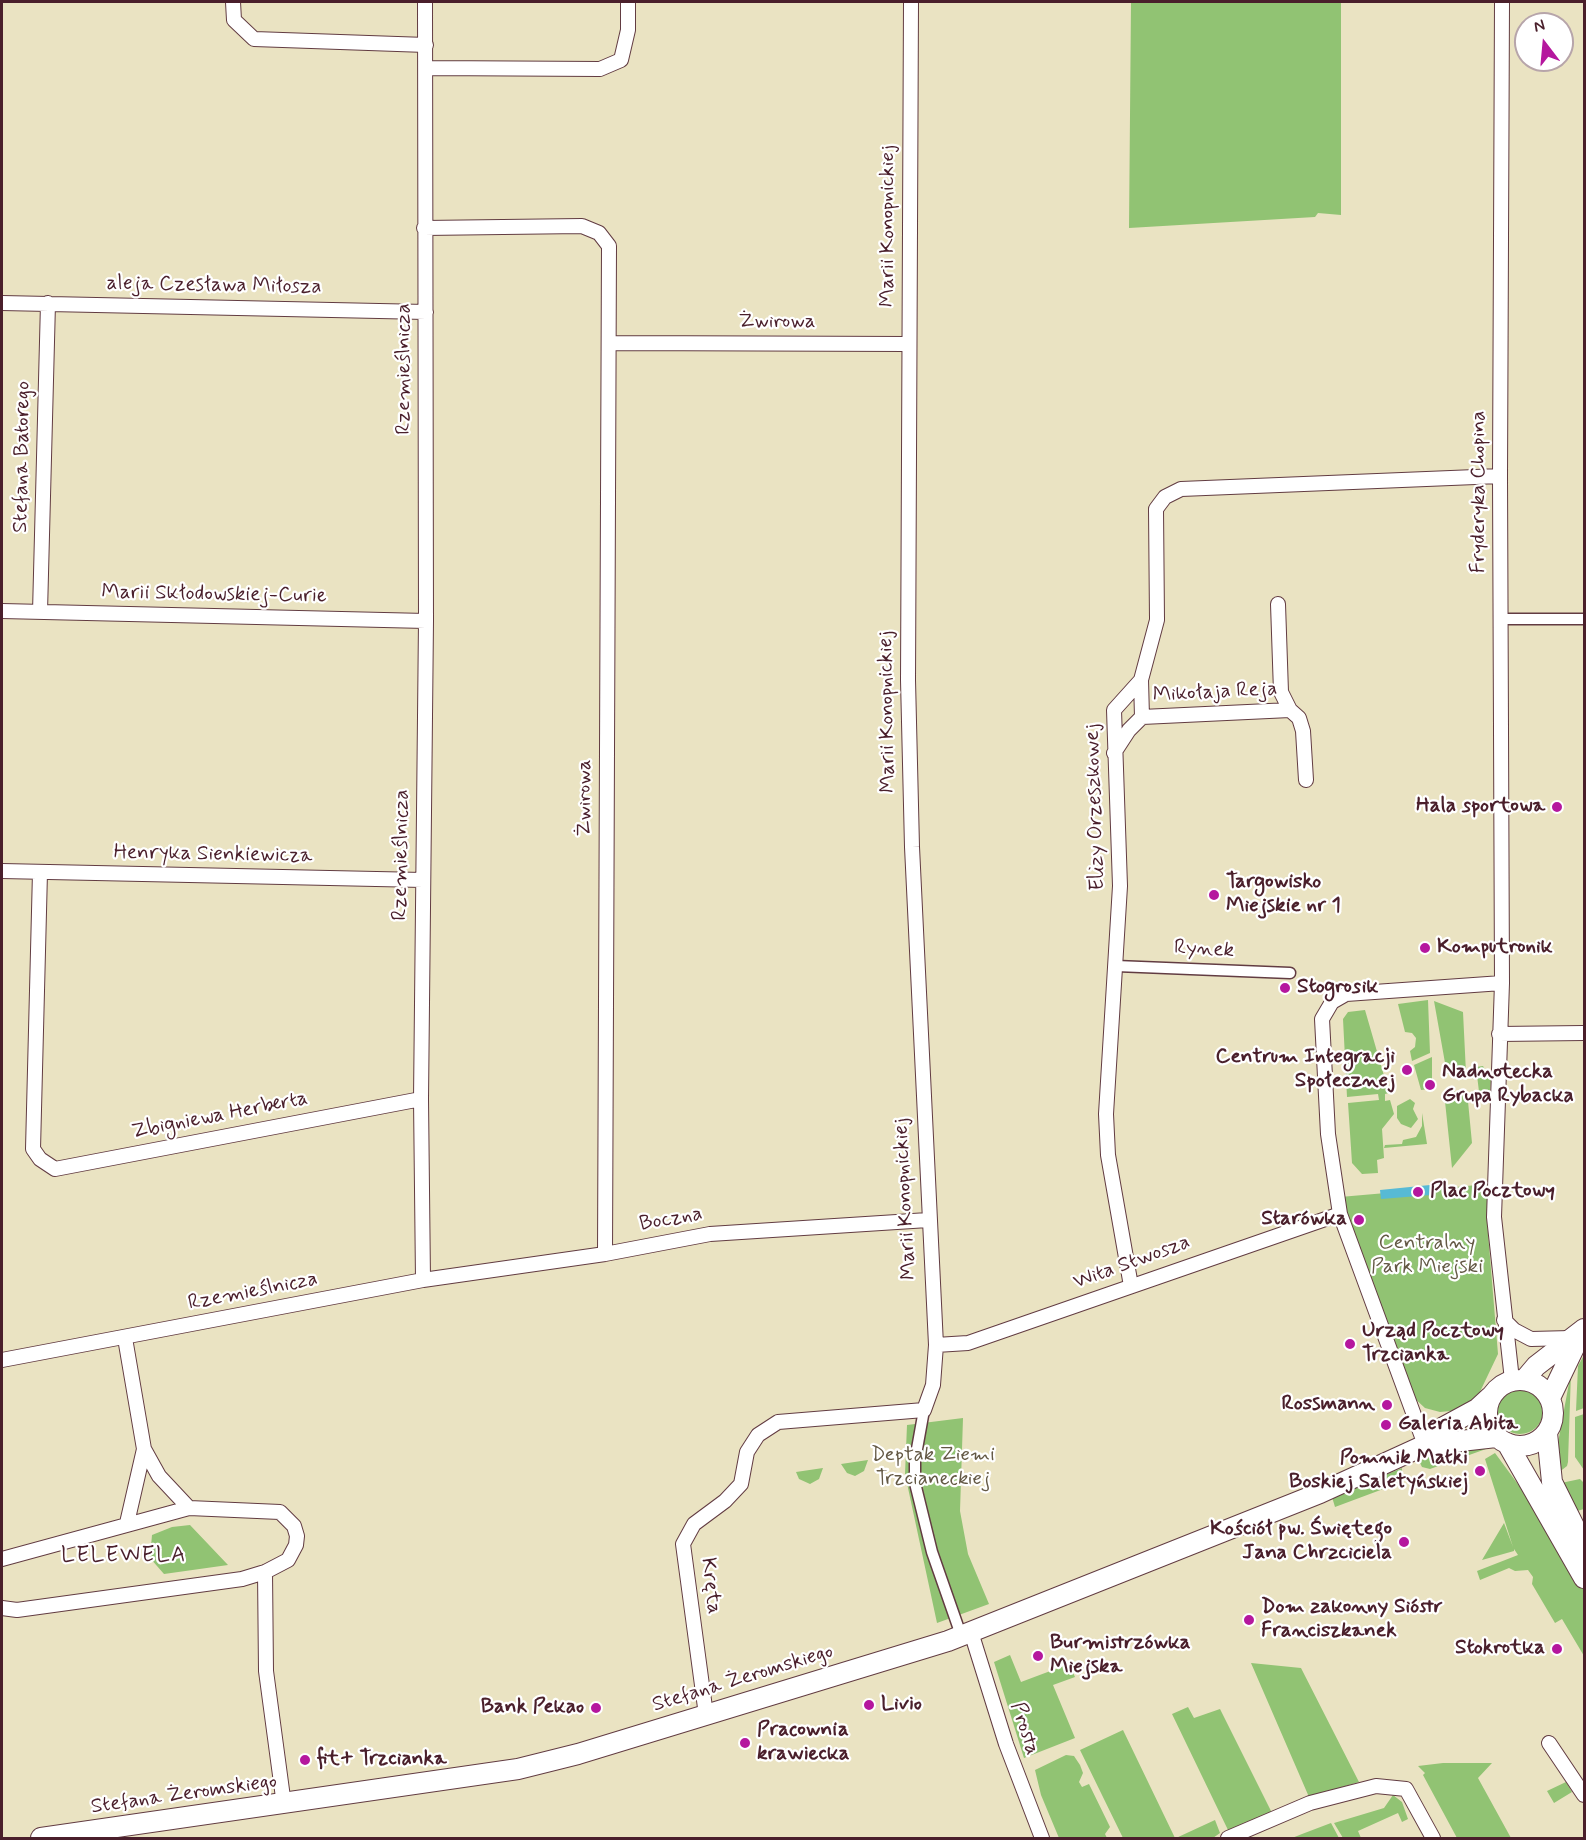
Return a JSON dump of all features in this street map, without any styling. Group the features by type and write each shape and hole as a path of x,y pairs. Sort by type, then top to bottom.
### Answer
{"main road":[{"path":"1519,1380 1580,1334"},
{"path":"1580,1334 1550,1398 1553,1416 1547,1433 1552,1482 1575,1537 1584,1578"},
{"path":"1550,1398 1535,1383 1519,1380 1503,1383 1490,1397 1486,1418 1575,1537"},
{"name":"Stefana Żeromskiego","path":"41,1839 518,1769 578,1754 706,1715 966,1634 1320,1493 1425,1445 1442,1428 1477,1409 1490,1397"},
{"path":"1501,1440 1528,1445 1547,1433"},
{"name":"Stefana Żeromskiego","path":"1425,1445 1501,1440"}],"street":[{"path":"233,2 234,20 254,39 426,45"},
{"name":"Rzemieślnicza","path":"2,1360 423,1280 421,1099 426,621 424,228 426,2"},
{"path":"426,68 600,69 621,60 628,30 628,2"},
{"name":"Marii Konopnickiej","path":"911,2 908,344 911,823 928,1220 936,1345 933,1385 919,1411"},
{"name":"Fryderyka Chopina","path":"1502,2 1500,476 1502,983"},
{"name":"Żwirowa","path":"424,228 582,225 599,233 609,246 605,1254"},
{"name":"aleja Czesława Miłosza","path":"2,303 426,312"},
{"name":"Stefana Batorego","path":"40,612 48,303"},
{"name":"Żwirowa","path":"609,343 908,344"},
{"name":"Elizy Orzeszkowej","path":"1131,1286 1108,1155 1106,1114 1120,886 1114,710 1141,680 1157,620 1156,509 1165,497 1182,489 1500,476"},
{"name":"Mikołaja Reja","path":"1278,604 1281,692 1290,710 1299,718 1303,731 1306,780"},
{"name":"Marii Skłodowskiej-Curie","path":"2,612 426,621"},
{"path":"1502,619 1584,619"},
{"name":"Mikołaja Reja","path":"1141,680 1142,717"},
{"name":"Mikołaja Reja","path":"1114,753 1129,730 1142,717 1290,710"},
{"name":"Henryka Sienkiewicza","path":"2,871 423,880"},
{"name":"Zbigniewa Herberta","path":"40,872 33,1149 40,1159 55,1168 421,1099"},
{"name":"Rynek","path":"1116,966 1290,974"},
{"path":"1425,1445 1340,1214 1328,1134 1322,1019 1332,1002 1350,993 1502,983 1494,1217 1504,1320 1519,1380"},
{"path":"1499,1034 1584,1033"},
{"name":"Wita Stwosza","path":"936,1345 968,1343 1340,1214"},
{"name":"Boczna","path":"423,1280 605,1254 710,1234 928,1220"},
{"path":"1504,1320 1514,1330 1531,1339 1580,1334"},
{"path":"125,1338 144,1449 159,1476 189,1508"},
{"path":"919,1411 915,1484 932,1552 966,1634"},
{"name":"Kręta","path":"706,1715 683,1544 694,1524 725,1501 741,1484 747,1452 758,1435 778,1422 919,1411"},
{"path":"127,1523 144,1449"},
{"path":"2,1559 127,1523 189,1508 270,1510 287,1517 297,1536 293,1553 288,1560 265,1572 242,1579 55,1606 17,1610 2,1608"},
{"path":"265,1572 266,1671 284,1805"},
{"name":"Prosta","path":"966,1634 1042,1839"},
{"path":"1549,1743 1584,1795"},
{"path":"1228,1839 1310,1803 1376,1786 1406,1789 1433,1839"}],"green space":[{"path":"1131,2 1341,2 1341,215 1318,213 1315,217 1129,228"},
{"path":"1428,1000 1430,1053 1412,1061 1410,1051 1415,1047 1416,1038 1412,1033 1405,1032 1398,1004"},
{"path":"1434,1001 1463,1012 1466,1073 1447,1074"},
{"path":"1365,1010 1389,1093 1385,1094 1385,1101 1390,1100 1394,1114 1382,1129 1384,1158 1377,1160 1378,1173 1362,1174 1352,1163 1348,1103 1379,1100 1378,1094 1347,1097 1343,1019 1348,1012"},
{"path":"1432,1057 1432,1089 1421,1090 1414,1065"},
{"path":"1483,1066 1491,1080 1490,1091 1484,1100 1480,1100 1476,1067"},
{"path":"1467,1091 1472,1143 1452,1168 1444,1092"},
{"path":"1410,1099 1415,1103 1413,1109 1418,1119 1411,1128 1401,1124 1397,1118 1397,1106"},
{"path":"1422,1113 1427,1144 1384,1148 1385,1145 1402,1144 1403,1140 1416,1137 1422,1126"},
{"name":"Centralny Park Miejski","path":"1489,1184 1487,1221 1498,1354 1477,1398 1461,1410 1440,1412 1425,1408 1412,1396 1340,1197"},
{"path":"1584,1355 1584,1408 1576,1411 1578,1366"},
{"path":"1571,1372 1568,1462 1567,1466 1558,1473 1557,1448"},
{"path":"1520,1388 1536,1395 1543,1411 1536,1427 1520,1434 1504,1427 1497,1411 1504,1395"},
{"path":"1584,1414 1584,1470 1575,1457 1575,1417"},
{"name":"Deptak Ziemi Trzcianeckiej","path":"963,1418 960,1511 968,1554 989,1604 937,1623 905,1474 907,1425"},
{"path":"1481,1444 1486,1449 1430,1469 1422,1467 1419,1461 1442,1451"},
{"path":"1495,1453 1545,1521 1584,1587 1584,1656 1562,1619 1555,1623 1532,1584 1533,1577 1528,1570 1515,1571 1509,1568 1480,1580 1477,1571 1518,1555 1514,1549 1514,1551 1482,1560 1504,1523 1513,1547 1485,1459"},
{"path":"868,1460 864,1471 855,1476 847,1473 841,1464"},
{"path":"823,1468 819,1479 810,1484 799,1479 796,1472"},
{"path":"1402,1468 1402,1482 1335,1507 1332,1497"},
{"path":"1580,1479 1584,1483 1584,1509 1577,1511 1573,1508 1561,1483"},
{"path":"190,1525 228,1565 164,1574 150,1558 152,1535 172,1527"},
{"path":"1010,1655 1021,1682 1069,1664 1075,1677 1053,1685 1075,1738 1024,1758 994,1662"},
{"path":"1251,1663 1301,1668 1359,1782 1309,1797"},
{"path":"1188,1707 1194,1718 1220,1709 1272,1813 1228,1830 1172,1714"},
{"path":"1123,1730 1175,1838 1123,1838 1080,1750"},
{"path":"1066,1755 1074,1756 1080,1765 1083,1773 1079,1782 1082,1787 1089,1784 1110,1827 1105,1834 1107,1838 1059,1838 1041,1795 1035,1770"},
{"path":"1443,1763 1492,1763 1478,1778 1511,1838 1457,1838 1423,1775 1425,1773 1418,1766"},
{"path":"1566,1782 1572,1792 1554,1803 1547,1791"},
{"path":"1393,1795 1402,1802 1408,1819 1402,1822 1398,1813 1358,1831 1361,1838 1343,1838 1334,1823 1384,1808"},
{"path":"1215,1820 1220,1833 1213,1838 1176,1838"},
{"path":"1331,1823 1339,1838 1292,1838 1302,1834"}],"water":[{"path":"1430,1185 1431,1195 1381,1199 1380,1190"}],"place":[{"name":"Hala sportowa","path":"1557,807"},
{"name":"Targowisko Miejskie nr 1","path":"1214,895"},
{"name":"Komputronik","path":"1425,948"},
{"name":"Stogrosik","path":"1285,988"},
{"name":"Centrum Integracji Społecznej","path":"1407,1070"},
{"name":"Nadnotecka Grupa Rybacka","path":"1430,1085"},
{"name":"Plac Pocztowy","path":"1418,1192"},
{"name":"Starówka","path":"1359,1220"},
{"name":"Urząd Pocztowy Trzcianka","path":"1350,1344"},
{"name":"Rossmann","path":"1387,1405"},
{"name":"Galeria Abita","path":"1386,1425"},
{"name":"Pomnik Matki Boskiej Saletyńskiej","path":"1480,1471"},
{"name":"Kościół pw. Świętego Jana Chrzciciela","path":"1404,1542"},
{"name":"Dom zakonny Sióstr Franciszkanek","path":"1249,1620"},
{"name":"Stokrotka","path":"1557,1649"},
{"name":"Burmistrzówka Miejska","path":"1038,1656"},
{"name":"Livio","path":"869,1705"},
{"name":"Bank Pekao","path":"596,1708"},
{"name":"Pracownia krawiecka","path":"745,1743"},
{"name":"fit+ Trzcianka","path":"305,1760"}],"district":[{"name":"LELEWELA","path":"124,1556"}]}
